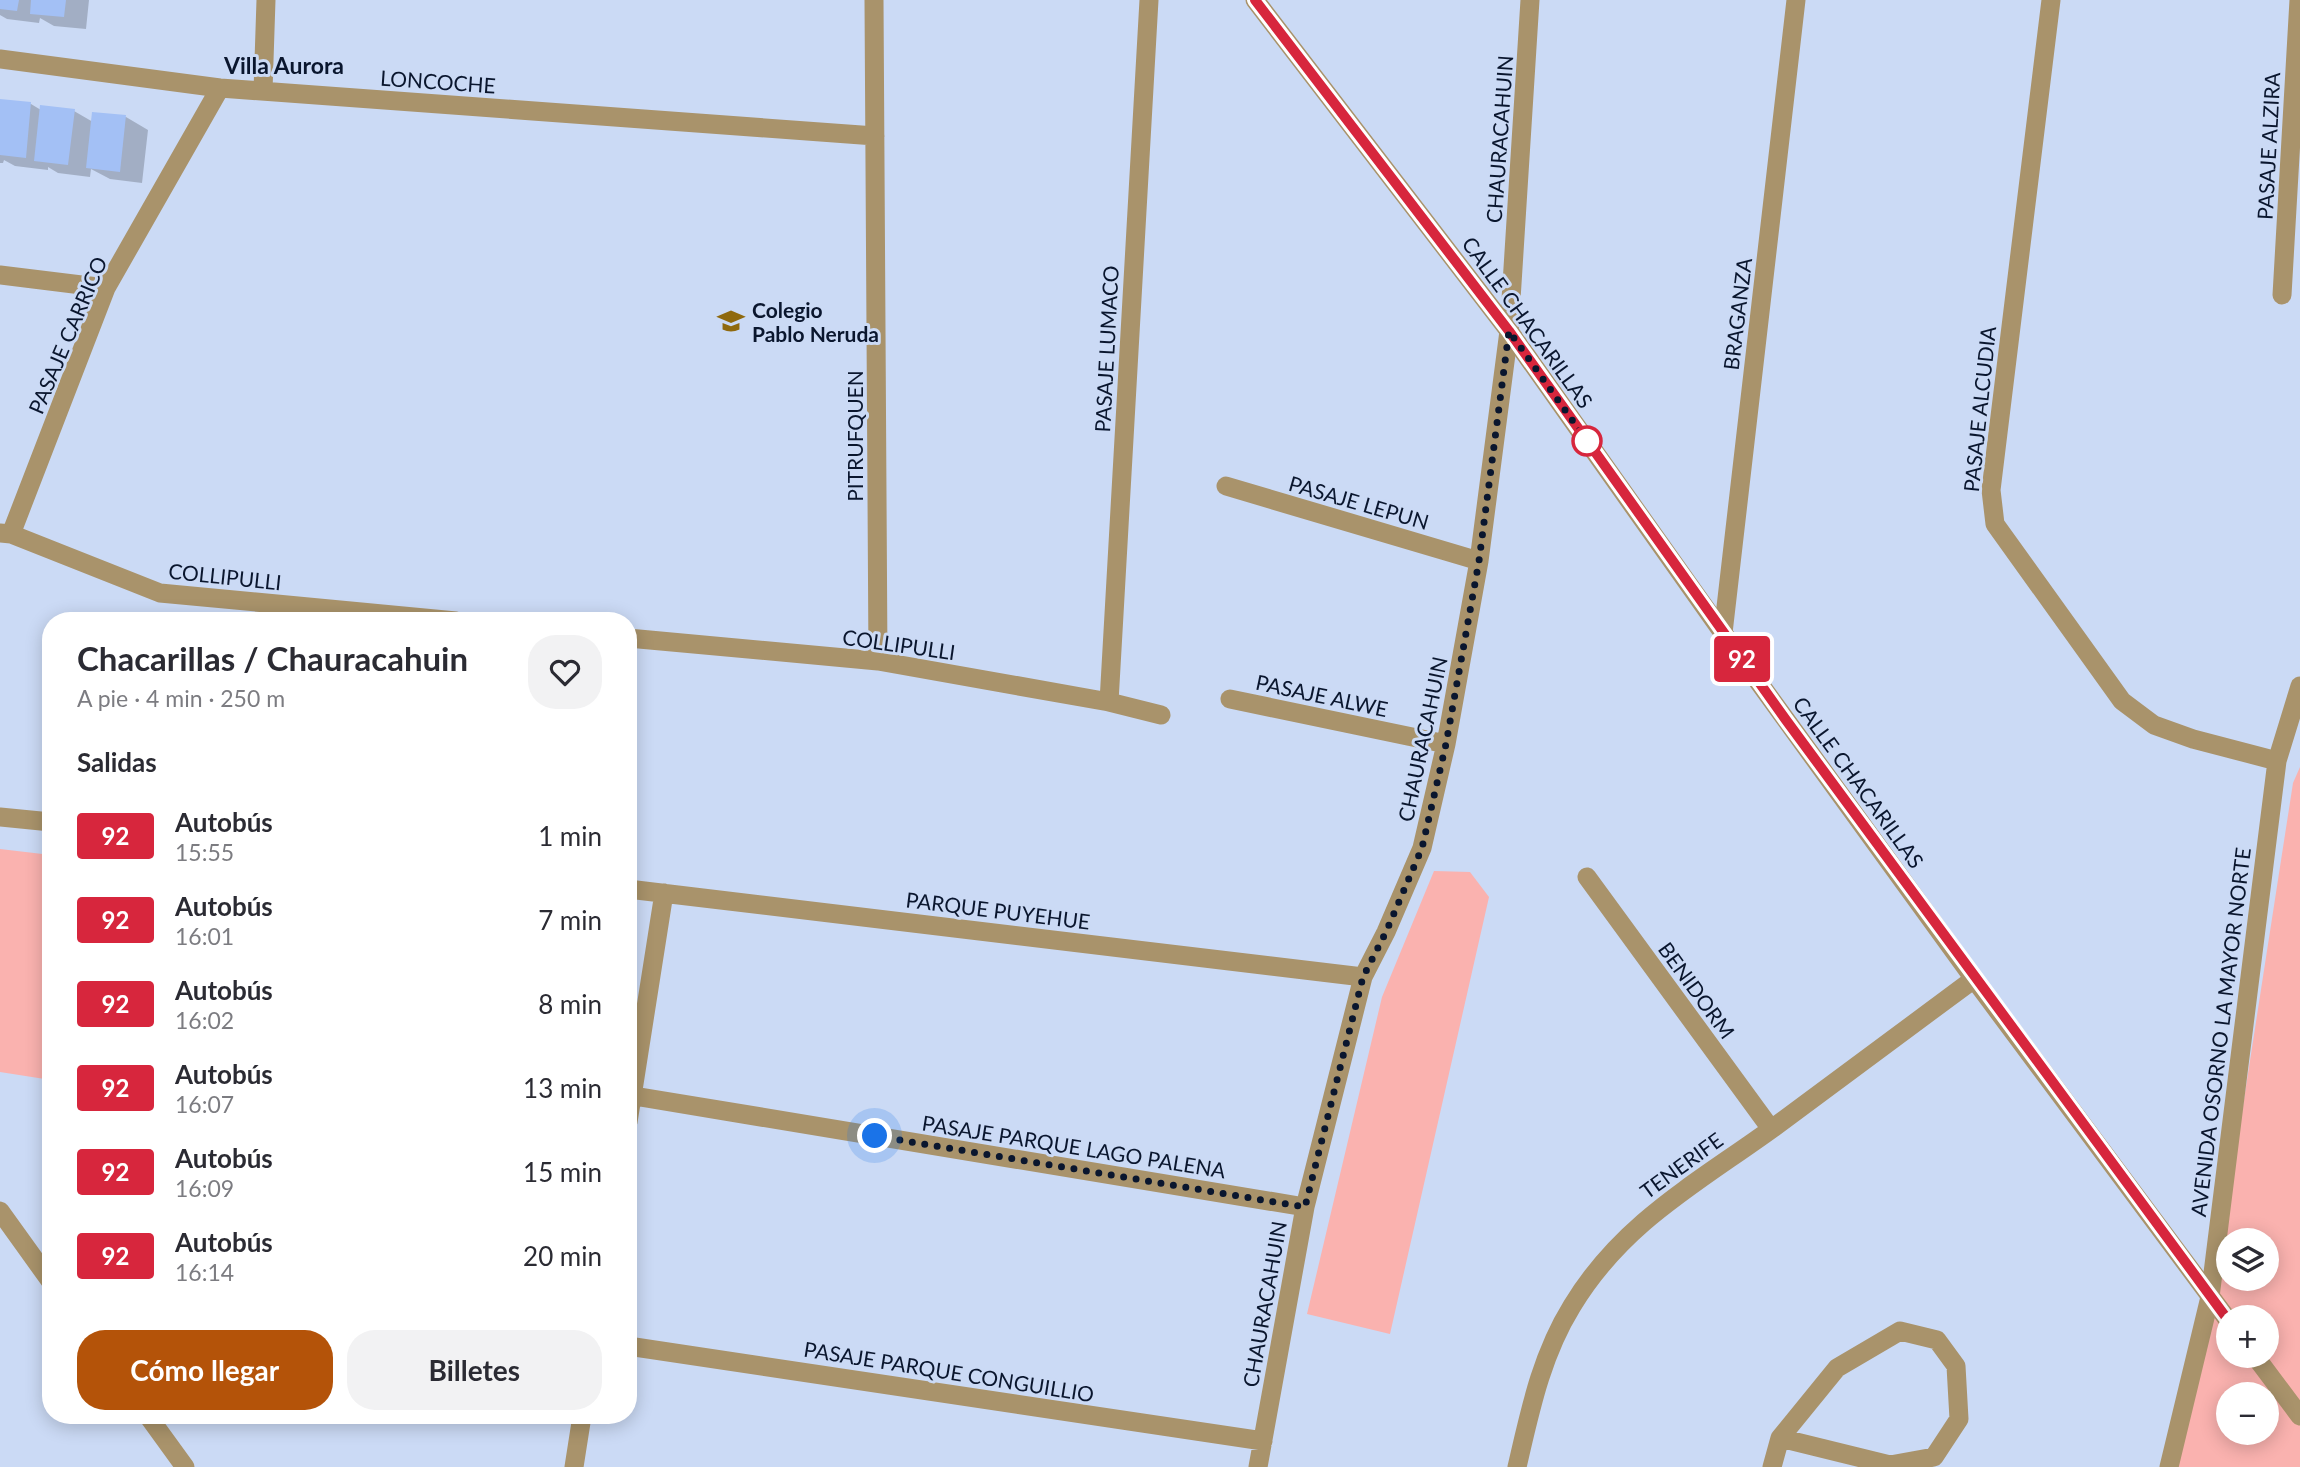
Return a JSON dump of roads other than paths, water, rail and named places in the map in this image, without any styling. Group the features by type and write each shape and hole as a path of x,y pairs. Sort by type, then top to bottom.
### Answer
{"street":[{"path":"263,91 266,0"},
{"name":"PITRUFQUEN","path":"873,0 878,661"},
{"name":"PASAJE LUMACO","path":"1109,702 1149,0"},
{"name":"CALLE CHACARILLAS","path":"1255,0 1509,331 1723,633 2216,1305"},
{"name":"CHAURACAHUIN","path":"1258,1467 1305,1207 1363,977 1386,932 1422,848 1446,744 1479,561 1509,331 1530,0"},
{"name":"BRAGANZA","path":"1723,633 1796,0"},
{"name":"PASAJE ALCUDIA","path":"2051,0 1991,490 1995,524 2122,701 2154,725 2193,739 2277,761"},
{"name":"PASAJE ALZIRA","path":"2300,0 2281,295 2300,285"},
{"name":"LONCOCHE","path":"0,59 220,88 875,136"},
{"name":"PASAJE CARRICO","path":"6,533 106,288 220,88"},
{"path":"0,275 106,288"},
{"name":"PASAJE LEPUN","path":"1226,486 1479,561"},
{"name":"COLLIPULLI","path":"6,533 160,593 361,612"},
{"name":"COLLIPULLI","path":"637,639 878,661 1109,702 1161,715"},
{"name":"AVENIDA OSORNO LA MAYOR NORTE","path":"2169,1467 2210,1297 2277,761 2300,686"},
{"name":"PASAJE ALWE","path":"1230,699 1446,744"},
{"path":"0,817 42,821"},
{"name":"BENIDORM","path":"1587,877 1770,1129"},
{"name":"PARQUE PUYEHUE","path":"637,890 1363,977"},
{"path":"637,1053 664,893"},
{"name":"TENERIFE","path":"1517,1467 1538,1379 1553,1342 1571,1307 1594,1273 1620,1242 1651,1214 1975,979"},
{"name":"PASAJE PARQUE LAGO PALENA","path":"637,1096 1305,1207"},
{"path":"0,1210 41,1257"},
{"path":"1772,1467 1780,1438 1837,1368 1900,1331 1937,1340 1956,1366 1959,1419 1934,1457 1890,1465 1780,1438"},
{"name":"PASAJE PARQUE CONGUILLIO","path":"637,1347 1263,1441"},
{"path":"2264,1368 2300,1416"},
{"path":"154,1424 185,1467"},
{"path":"574,1467 581,1424"}],"place":[{"name":"Colegio Pablo Neruda","path":"731,321"}],"district":[{"name":"Villa Aurora","path":"284,65"}]}
